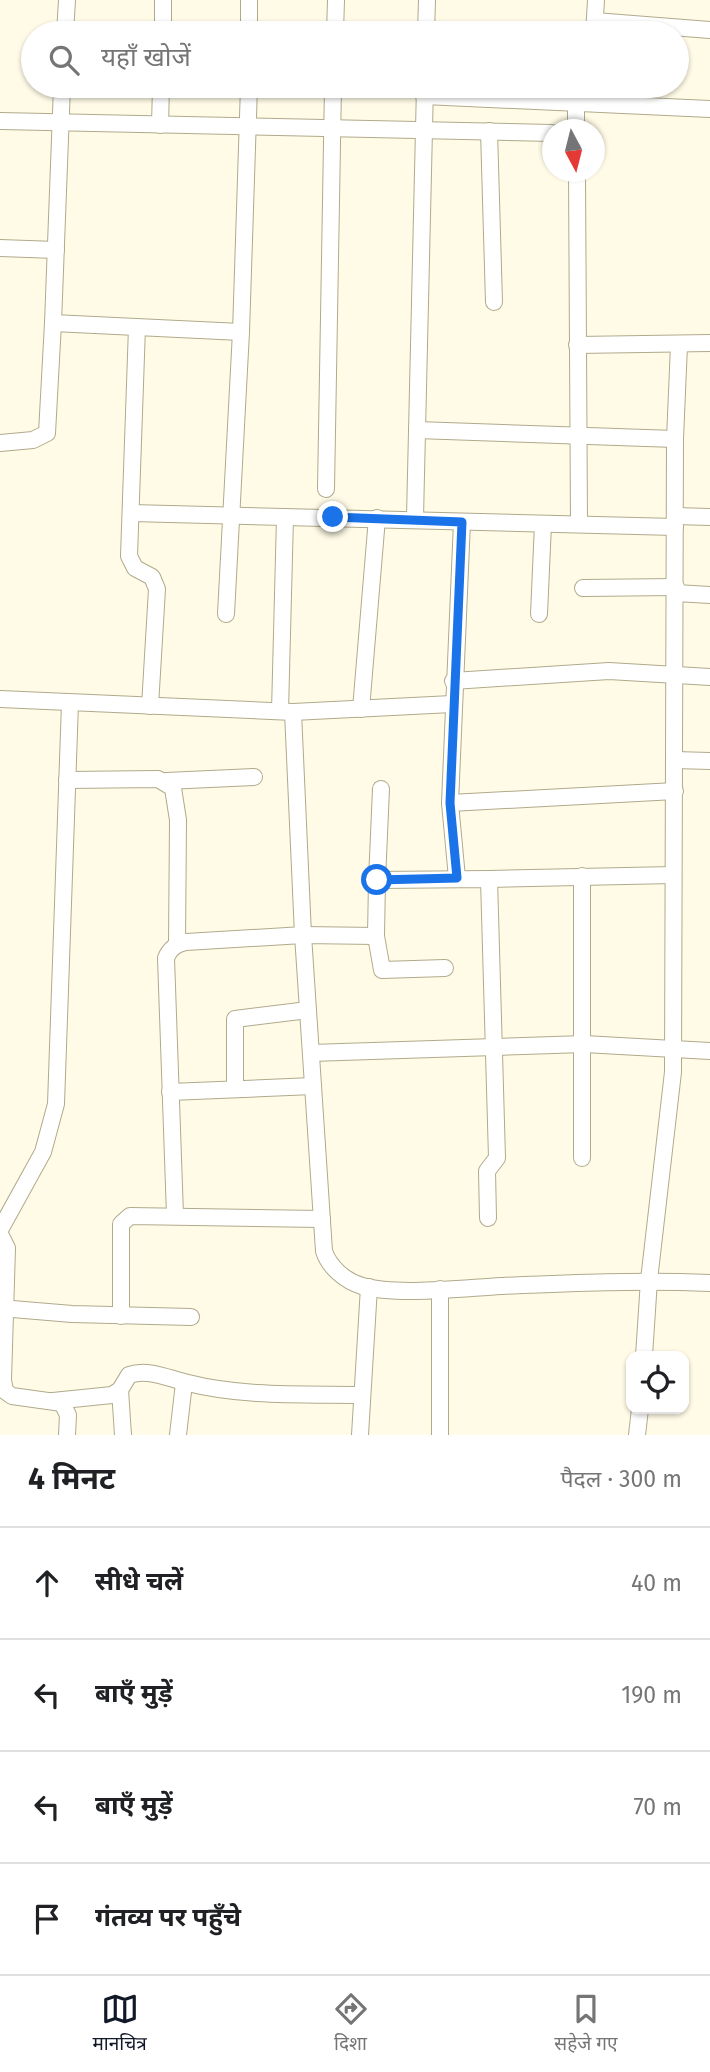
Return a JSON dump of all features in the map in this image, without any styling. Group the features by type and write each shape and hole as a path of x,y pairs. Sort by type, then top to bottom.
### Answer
{"street":[{"path":"66,21 67,0"},
{"path":"163,0 163,21"},
{"path":"249,0 249,21"},
{"path":"336,21 337,0"},
{"path":"426,21 427,0"},
{"path":"595,21 596,0"},
{"path":"689,29 710,30"},
{"path":"0,443 33,440 47,433 61,98"},
{"path":"160,125 161,98"},
{"path":"226,614 241,332 249,98"},
{"path":"326,489 333,98"},
{"path":"415,518 424,98"},
{"path":"579,119 585,98"},
{"path":"605,98 710,109"},
{"path":"0,121 60,120 249,128 332,127 542,133"},
{"path":"489,131 494,302"},
{"path":"577,182 579,524"},
{"path":"0,248 55,250"},
{"path":"53,323 241,332"},
{"path":"137,327 131,563 152,577 157,589 150,706"},
{"path":"577,345 710,343"},
{"path":"644,1351 673,1048 675,439 679,345"},
{"path":"417,430 675,439"},
{"path":"131,513 415,518 543,524 675,521 710,517"},
{"path":"285,517 286,712 324,1251 331,1265 358,1285 369,1287 440,1289 649,1280 710,1283"},
{"path":"361,709 377,518"},
{"path":"457,878 450,803 452,704 462,522"},
{"path":"539,614 543,524"},
{"path":"583,588 676,590 710,595"},
{"path":"453,681 608,671 710,677"},
{"path":"0,699 286,712 452,704"},
{"path":"70,703 56,1104 43,1153 0,1232 8,1248 2,1308 3,1380 5,1391 12,1396 53,1401 112,1395 120,1391"},
{"path":"675,760 710,761"},
{"path":"67,780 130,778 166,782 254,777"},
{"path":"166,782 176,796 178,820 177,944 166,958 175,1215"},
{"path":"381,789 376,936 382,970 444,968"},
{"path":"450,803 674,791"},
{"path":"377,880 673,875"},
{"path":"582,876 582,1158"},
{"path":"488,1218 487,1171 497,1158 489,879"},
{"path":"177,944 303,935 376,936"},
{"path":"235,1089 235,1019 308,1010"},
{"path":"311,1053 584,1044 710,1051"},
{"path":"170,1092 313,1086"},
{"path":"121,1316 121,1224 125,1219 138,1214 322,1219"},
{"path":"360,1435 369,1287"},
{"path":"440,1289 440,1435"},
{"path":"2,1308 121,1316 191,1317"},
{"path":"123,1435 120,1391 129,1375 135,1373 157,1375 184,1383 258,1392 362,1395"},
{"path":"178,1435 184,1383"},
{"path":"53,1401 66,1408 67,1435"},
{"path":"637,1435 639,1414"}],"route":[{"path":"333,517 415,518 462,522 453,681 450,803 457,878 377,880"}]}
